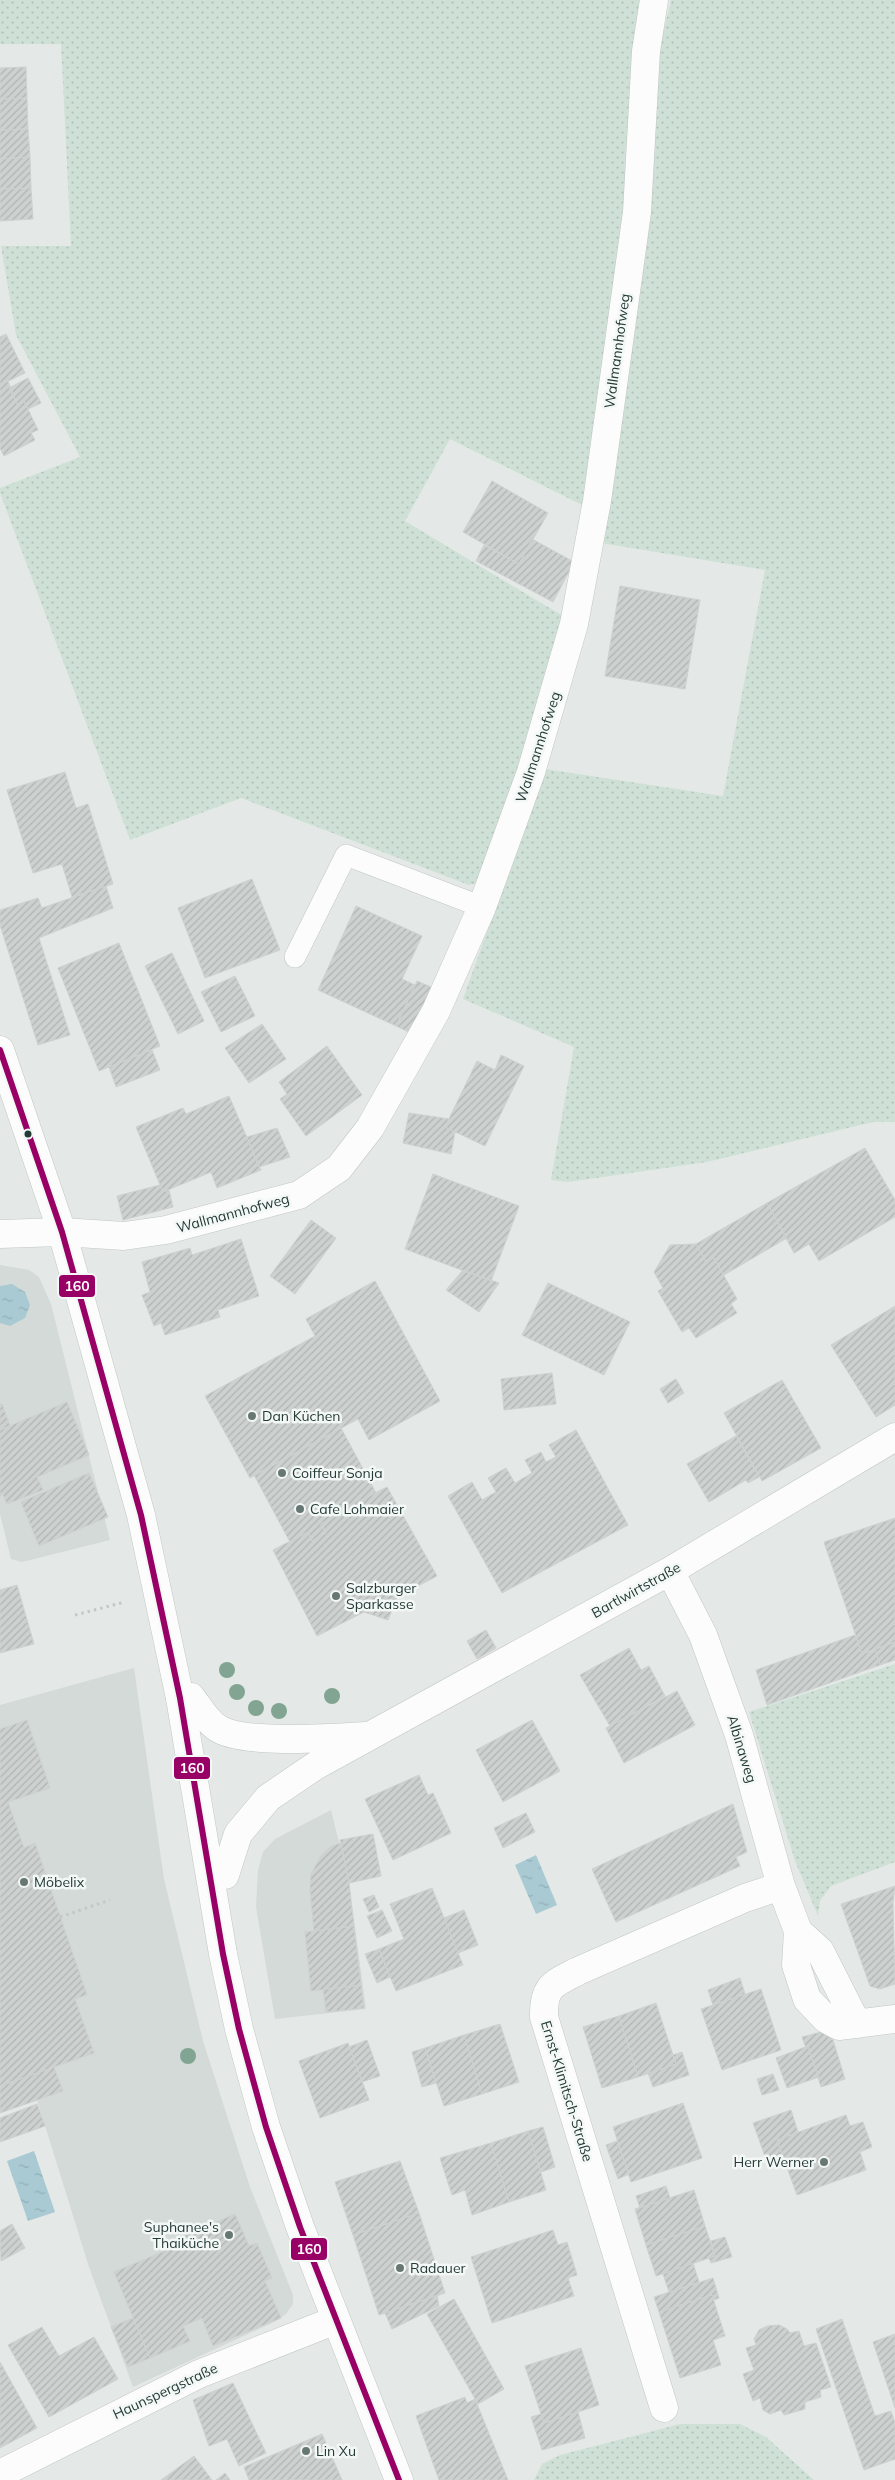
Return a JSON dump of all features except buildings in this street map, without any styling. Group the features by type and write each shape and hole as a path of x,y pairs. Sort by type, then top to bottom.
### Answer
{"street":[{"name":"Wallmannhofweg","path":"0,1234 62,1232 124,1236 166,1230 298,1195 339,1168 370,1128 436,1012 482,907 531,772 574,624 596,501 637,212 646,51 654,0"},
{"path":"0,1050 62,1232 134,1484 180,1698 224,1954 240,2029 266,2127 336,2320 399,2480"},
{"name":"Bartlwirtstraße","path":"211,1877 224,1875 238,1834 268,1798 315,1766 670,1571 895,1437"},
{"name":"Albinaweg","path":"670,1571 703,1635 739,1735 781,1886 798,1931 820,1950 857,2024 895,2019"},
{"name":"Bartlwirtstraße","path":"180,1698 191,1697 216,1728 248,1737 288,1739 372,1736"},
{"name":"Ernst-Klimitsch-Straße","path":"664,2408 544,2017 544,2000 552,1984 578,1971 745,1898 781,1886"},
{"name":"Haunspergstraße","path":"0,2474 199,2374 336,2320"}],"lane":[{"path":"295,958 346,855 482,907"}],"path":[{"path":"75,1615 128,1602"},
{"path":"60,1917 110,1900"}],"shaded area":[{"path":"0,1265 29,1270 39,1277 51,1304 110,1540 22,1562 11,1559 0,1514"},
{"path":"134,1668 164,1879 203,2041 250,2187 293,2295 293,2304 286,2314 274,2322 133,2387 89,2267 37,2100 0,2113 0,1705"},
{"path":"331,1810 349,1883 366,2009 275,2019 256,1907 258,1870 263,1852 275,1839"}],"green space":[{"path":"0,0 641,0 627,218 586,507 450,439 405,521 568,619 549,687 477,883 469,885 241,798 130,840 0,493 0,488 80,457 16,335 1,246 71,246 61,44 0,44"},
{"path":"671,0 895,0 895,1122 873,1122 707,1162 568,1182 551,1180 574,1047 463,999 545,769 723,796 765,570 601,543 655,69"},
{"path":"895,1664 895,1862 831,1886 820,1901 818,1916 795,1861 749,1712"},
{"path":"680,2424 740,2424 766,2437 814,2480 534,2480 542,2464 560,2455"}],"water":[{"path":"12,1284 25,1292 30,1305 25,1318 10,1326 0,1323 0,1286"},
{"path":"536,1855 557,1905 536,1914 515,1865"},
{"path":"34,2151 55,2212 28,2221 7,2161"}],"transit line":[{"name":"160","path":"0,1050 62,1232 141,1515 180,1698 223,1954 239,2029 266,2127 300,2227 399,2480"}],"place":[{"name":"Dan Küchen","path":"252,1416"},
{"name":"Coiffeur Sonja","path":"282,1473"},
{"name":"Cafe Lohmaier","path":"300,1509"},
{"name":"Salzburger Sparkasse","path":"336,1596"},
{"name":"Möbelix","path":"24,1882"},
{"name":"Herr Werner","path":"824,2162"},
{"name":"Suphanee's Thaiküche","path":"229,2235"},
{"name":"Radauer","path":"400,2268"},
{"name":"Lin Xu","path":"306,2451"}]}
